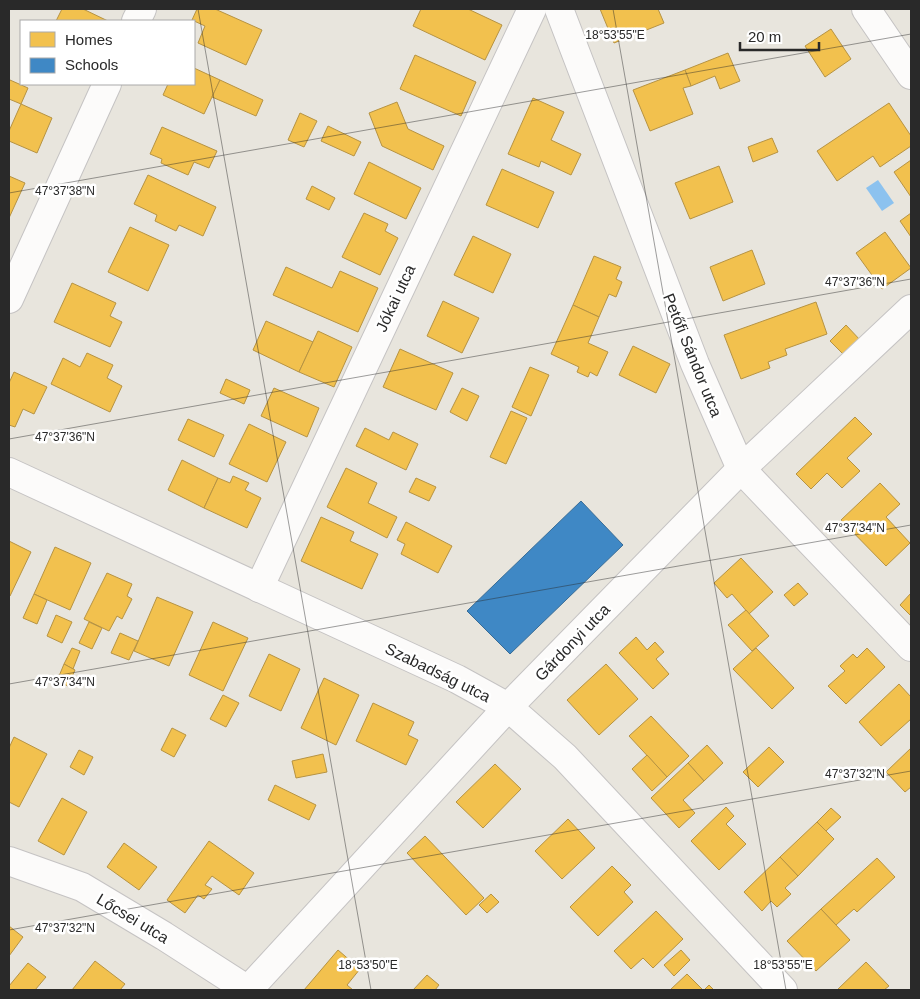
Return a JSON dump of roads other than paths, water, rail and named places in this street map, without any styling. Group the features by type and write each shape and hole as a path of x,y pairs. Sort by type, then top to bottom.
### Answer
{"street":[{"name":"Jókai utca","path":"259,588 532,9"},
{"name":"Petőfi Sándor utca","path":"559,9 695,364 741,469 911,647"},
{"path":"866,9 911,75"},
{"path":"9,299 107,85"},
{"name":"Gárdonyi utca","path":"248,990 508,707 741,469 911,309"},
{"name":"Szabadság utca","path":"9,472 456,679 508,707 564,758 783,990"},
{"name":"Lőcsei utca","path":"9,861 82,887 164,936 248,990"}],"water":[{"path":"878,180 894,203 882,211 866,188"}]}
